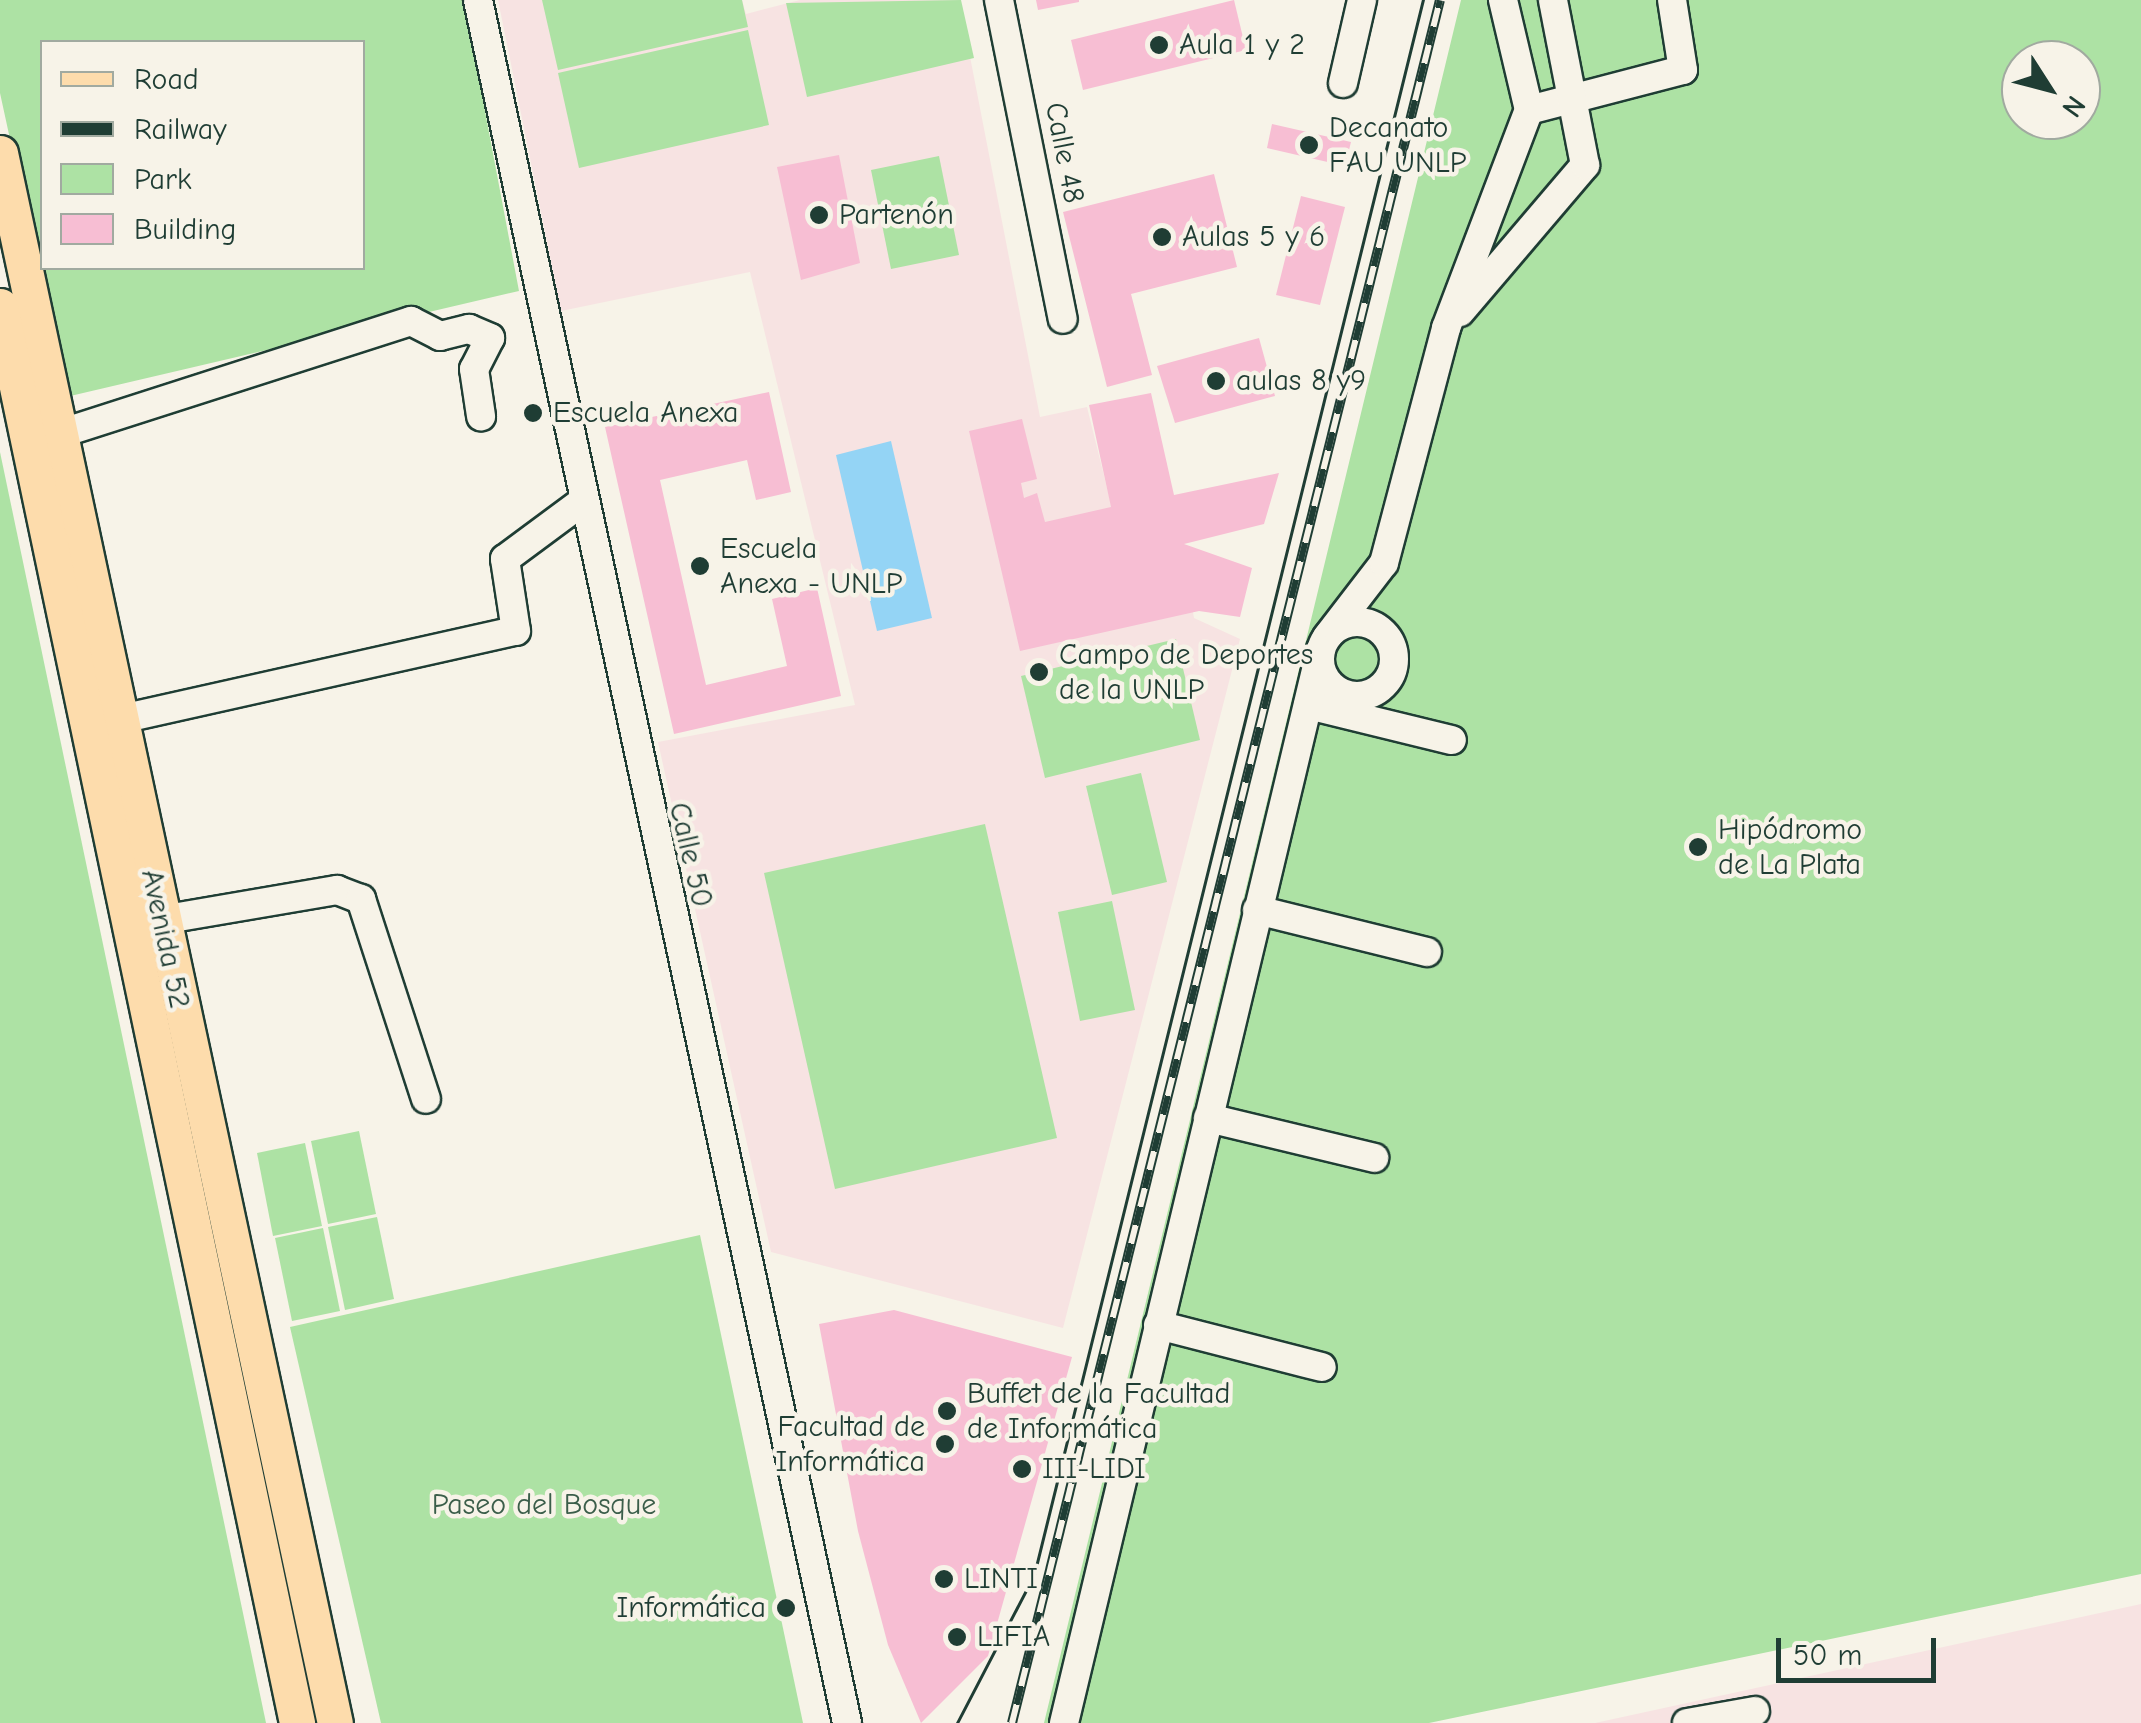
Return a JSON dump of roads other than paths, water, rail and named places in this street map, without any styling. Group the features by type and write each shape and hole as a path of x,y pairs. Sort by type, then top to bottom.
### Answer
{"main road":[{"name":"Avenida 52","path":"0,154 59,434 106,722 297,1723"},
{"name":"Avenida 52","path":"0,306 161,920 335,1723"}],"street":[{"name":"Calle 50","path":"478,0 579,504 847,1723"},
{"name":"Calle 48","path":"999,0 1063,319"},
{"path":"1343,83 1362,0"},
{"path":"1064,1723 1324,643 1384,563 1446,328 1529,110 1503,0"},
{"path":"1446,328 1585,164 1553,0"},
{"path":"1529,110 1683,70 1672,0"},
{"path":"59,434 412,321 440,336 469,329 490,338 474,369 482,416"},
{"path":"106,722 516,631 504,559 579,504"},
{"path":"1324,643 1328,683 1348,696 1371,694 1394,669 1384,632 1357,596"},
{"path":"1324,643 1348,623 1384,632"},
{"path":"1308,704 1452,740"},
{"path":"161,920 337,890 361,898 426,1099"},
{"path":"1257,910 1427,952"},
{"path":"1208,1118 1374,1158"},
{"path":"1158,1325 1322,1367"},
{"path":"1687,1723 1754,1711"}],"water":[{"path":"891,441 932,618 877,631 836,455"}],"tram line":[{"path":"957,1723 1034,1575 1423,0"}],"railway":[{"path":"1012,1723 1440,0"}],"place":[{"name":"Aula 1 y 2","path":"1159,45"},
{"name":"Decanato FAU UNLP","path":"1309,145"},
{"name":"Partenón","path":"819,215"},
{"name":"Aulas 5 y 6","path":"1162,237"},
{"name":"aulas 8 y9","path":"1216,381"},
{"name":"Escuela Anexa","path":"533,413"},
{"name":"Escuela Anexa - UNLP","path":"700,566"},
{"name":"Campo de Deportes de la UNLP","path":"1039,672"},
{"name":"Hipódromo de La Plata","path":"1698,847"},
{"name":"Buffet de la Facultad de Informática","path":"947,1411"},
{"name":"Facultad de Informática","path":"945,1444"},
{"name":"III-LIDI","path":"1022,1469"},
{"name":"LINTI","path":"944,1579"},
{"name":"Informática","path":"786,1608"},
{"name":"LIFIA","path":"957,1637"}],"park label":[{"name":"Paseo del Bosque","path":"544,1505"}]}
